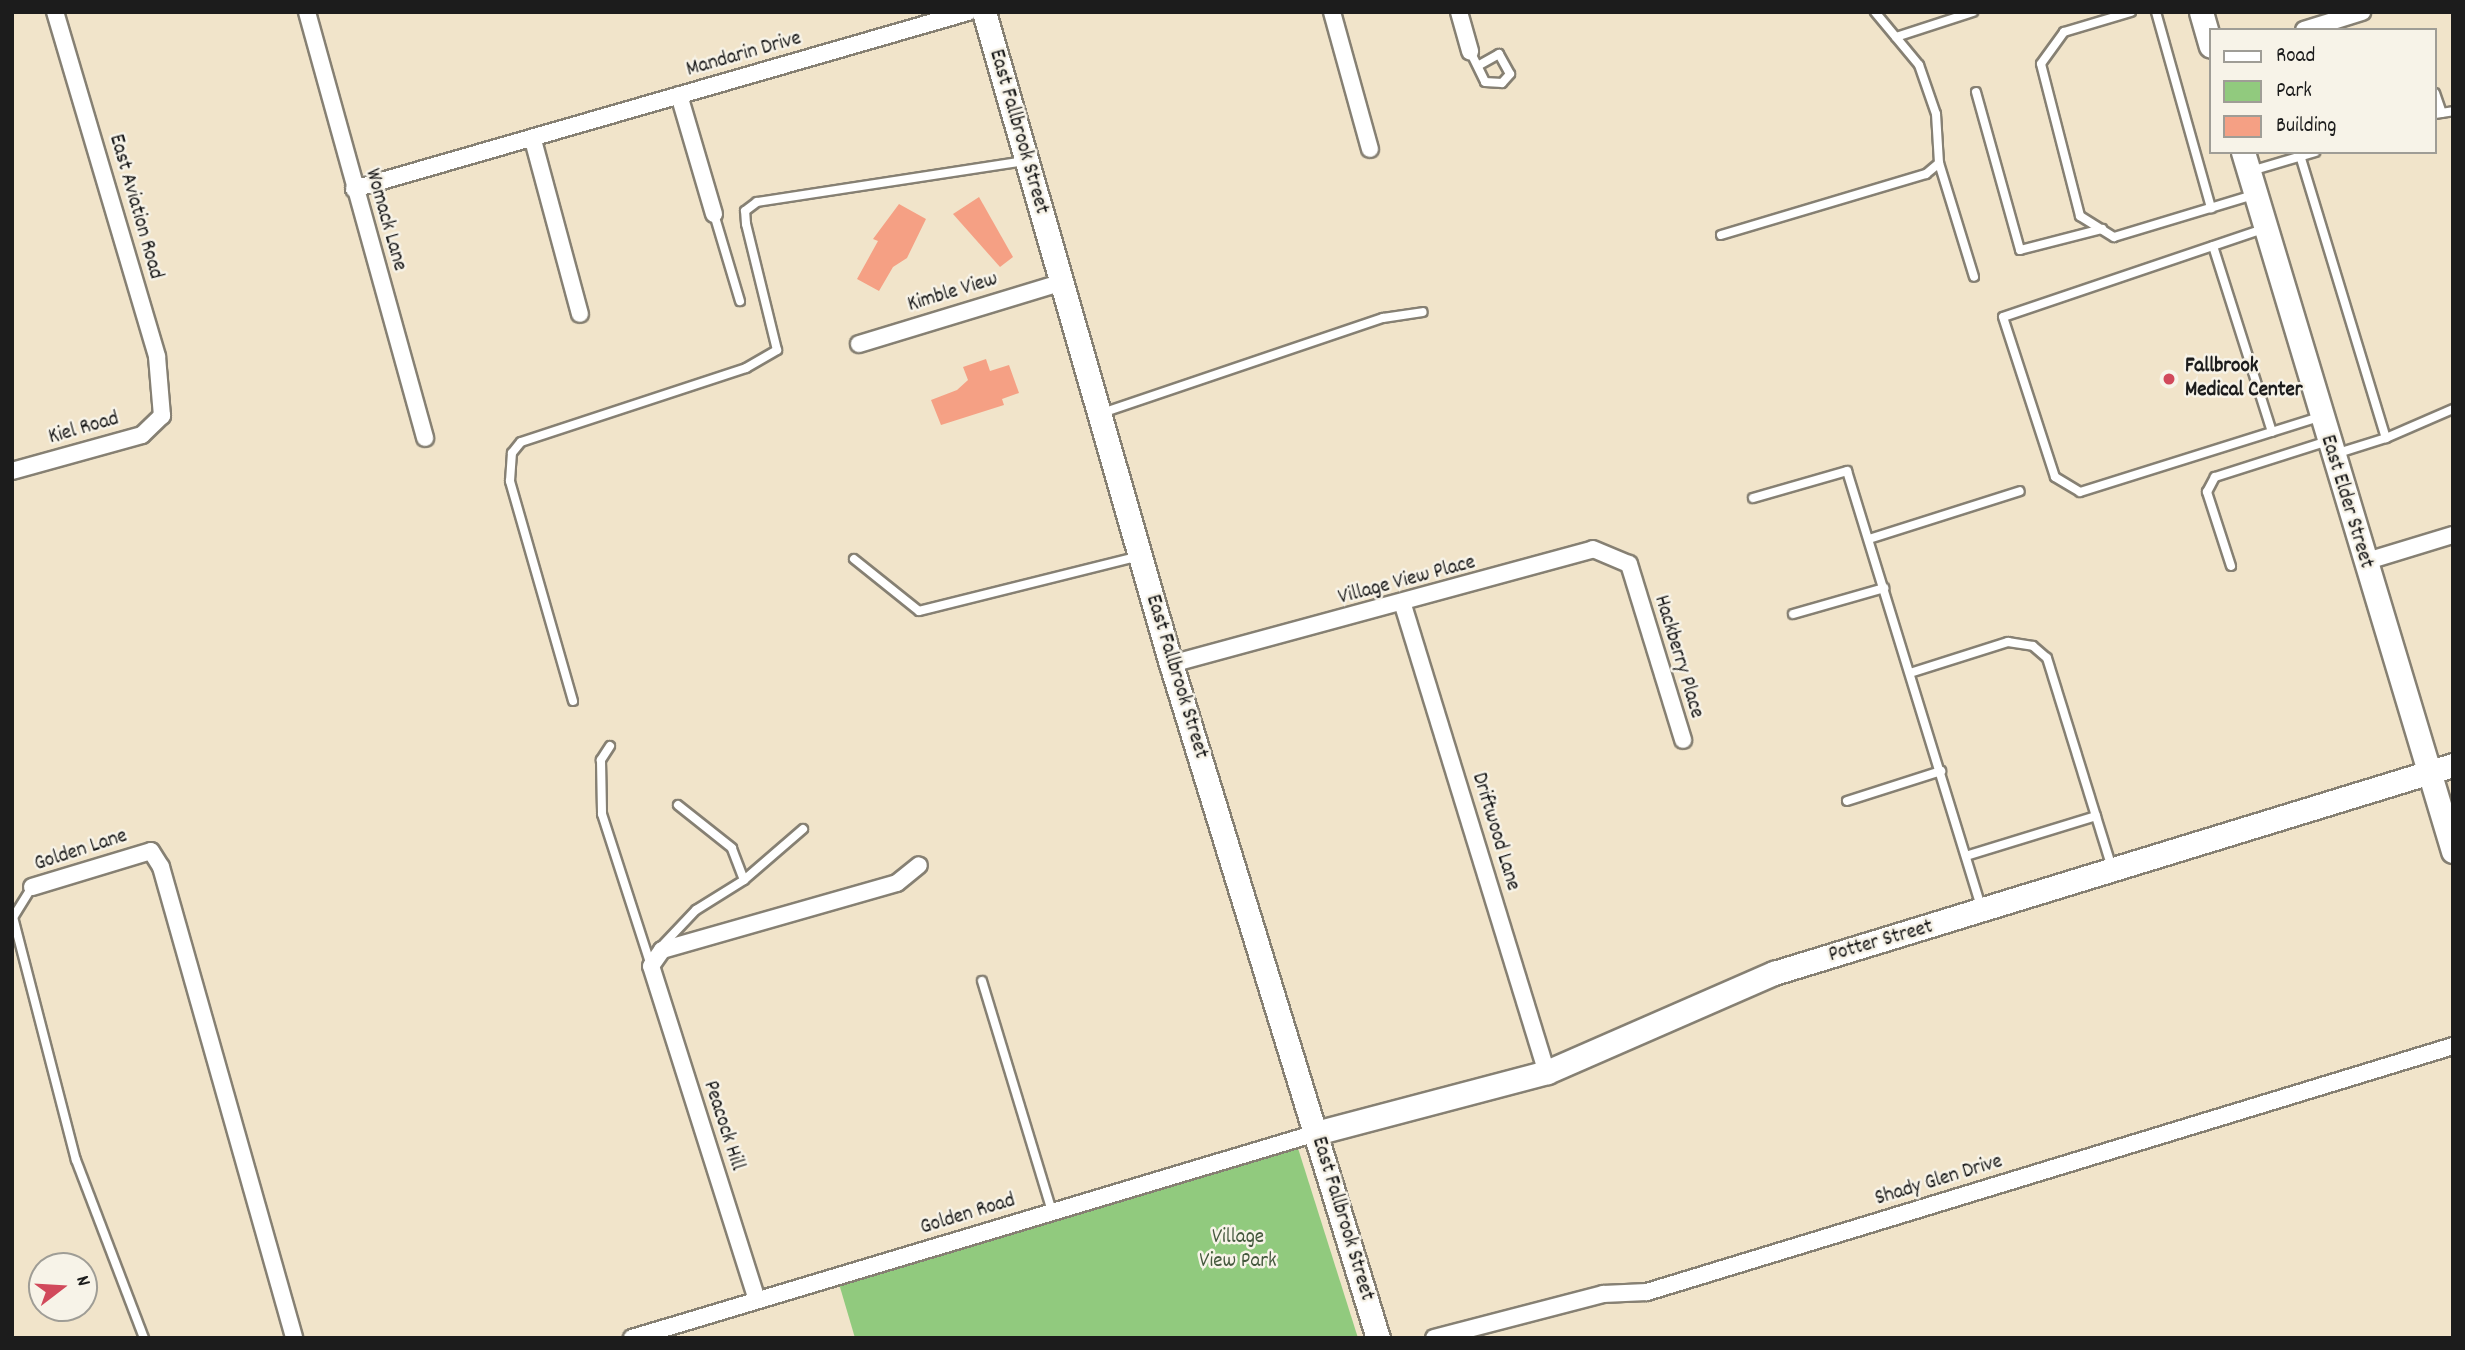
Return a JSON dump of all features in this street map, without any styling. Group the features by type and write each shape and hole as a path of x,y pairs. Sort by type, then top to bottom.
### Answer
{"street":[{"name":"East Aviation Road","path":"55,12 157,356 162,416"},
{"name":"Womack Lane","path":"307,12 425,438"},
{"name":"Mandarin Drive","path":"354,189 533,140 678,95 968,12"},
{"name":"East Fallbrook Street","path":"984,12 1171,664 1378,1338"},
{"path":"1332,12 1370,149"},
{"path":"1460,12 1470,51"},
{"path":"2201,12 2210,43"},
{"path":"2310,28 2362,12"},
{"path":"678,95 714,215"},
{"path":"533,140 580,314"},
{"name":"East Elder Street","path":"2246,162 2453,851"},
{"name":"Kimble View","path":"859,344 1060,283"},
{"name":"Kiel Road","path":"12,471 142,435 162,416"},
{"path":"2364,562 2453,535"},
{"name":"Village View Place","path":"1171,664 1403,605 1593,549 1629,564 1634,586"},
{"name":"Hackberry Place","path":"1634,586 1683,740"},
{"name":"Driftwood Lane","path":"1403,605 1547,1072"},
{"name":"Potter Street","path":"1316,1133 1547,1072 1774,973 1984,912 2453,765"},
{"name":"Golden Lane","path":"32,887 151,851 161,867 294,1338"},
{"path":"653,963 687,942 897,883 919,865"},
{"name":"Peacock Hill","path":"653,963 757,1300"},
{"name":"Shady Glen Drive","path":"1434,1338 1603,1294 1647,1292 2453,1045"},
{"name":"Golden Road","path":"632,1338 1316,1133"}],"lane":[{"path":"1875,12 1919,65 1936,114 1938,163 1974,277"},
{"path":"1896,37 1973,12"},
{"path":"2131,12 2064,32 2041,64 2080,216 2114,237 2255,194"},
{"path":"2156,12 2211,208"},
{"path":"1470,51 1479,65"},
{"path":"1976,92 2020,250 2102,229"},
{"path":"2439,113 2453,111"},
{"path":"2246,162 2298,155 2386,438"},
{"path":"573,701 510,481 512,453 521,442 746,368 777,350 746,224 746,211 757,202 1026,161"},
{"path":"1721,236 1926,174 1938,163"},
{"path":"714,215 740,301"},
{"path":"2265,228 2003,317 2055,477 2080,492 2321,416"},
{"path":"2213,246 2272,432"},
{"path":"1098,414 1383,318 1423,312"},
{"path":"2231,565 2207,492 2215,477 2330,448 2386,438 2453,409"},
{"path":"1753,498 1847,471 1984,912"},
{"path":"1869,539 2020,491"},
{"path":"854,559 919,611 1139,556"},
{"path":"1793,614 1884,588"},
{"path":"1910,673 2008,642 2032,646 2047,658 2113,871"},
{"path":"610,746 601,761 602,814 653,963"},
{"path":"1847,801 1941,772"},
{"path":"678,805 732,848 744,880"},
{"path":"1966,856 2096,816"},
{"path":"653,963 662,939 744,880 803,829"},
{"name":"Golden Lane","path":"32,887 13,917 76,1160 144,1338"},
{"path":"982,981 1052,1212"}],"green space":[{"name":"Village View Park","path":"1296,1142 1358,1338 855,1338 837,1277"}],"building":[{"path":"979,197 1013,257 1000,267 953,214"},
{"path":"899,204 926,219 907,258 893,267 879,291 857,279 878,241 873,239"},
{"path":"986,359 990,371 1009,365 1019,393 1002,399 1004,405 941,425 931,400 957,390 968,380 963,367"}],"place":[{"name":"Fallbrook Medical Center","path":"2169,379"}]}
